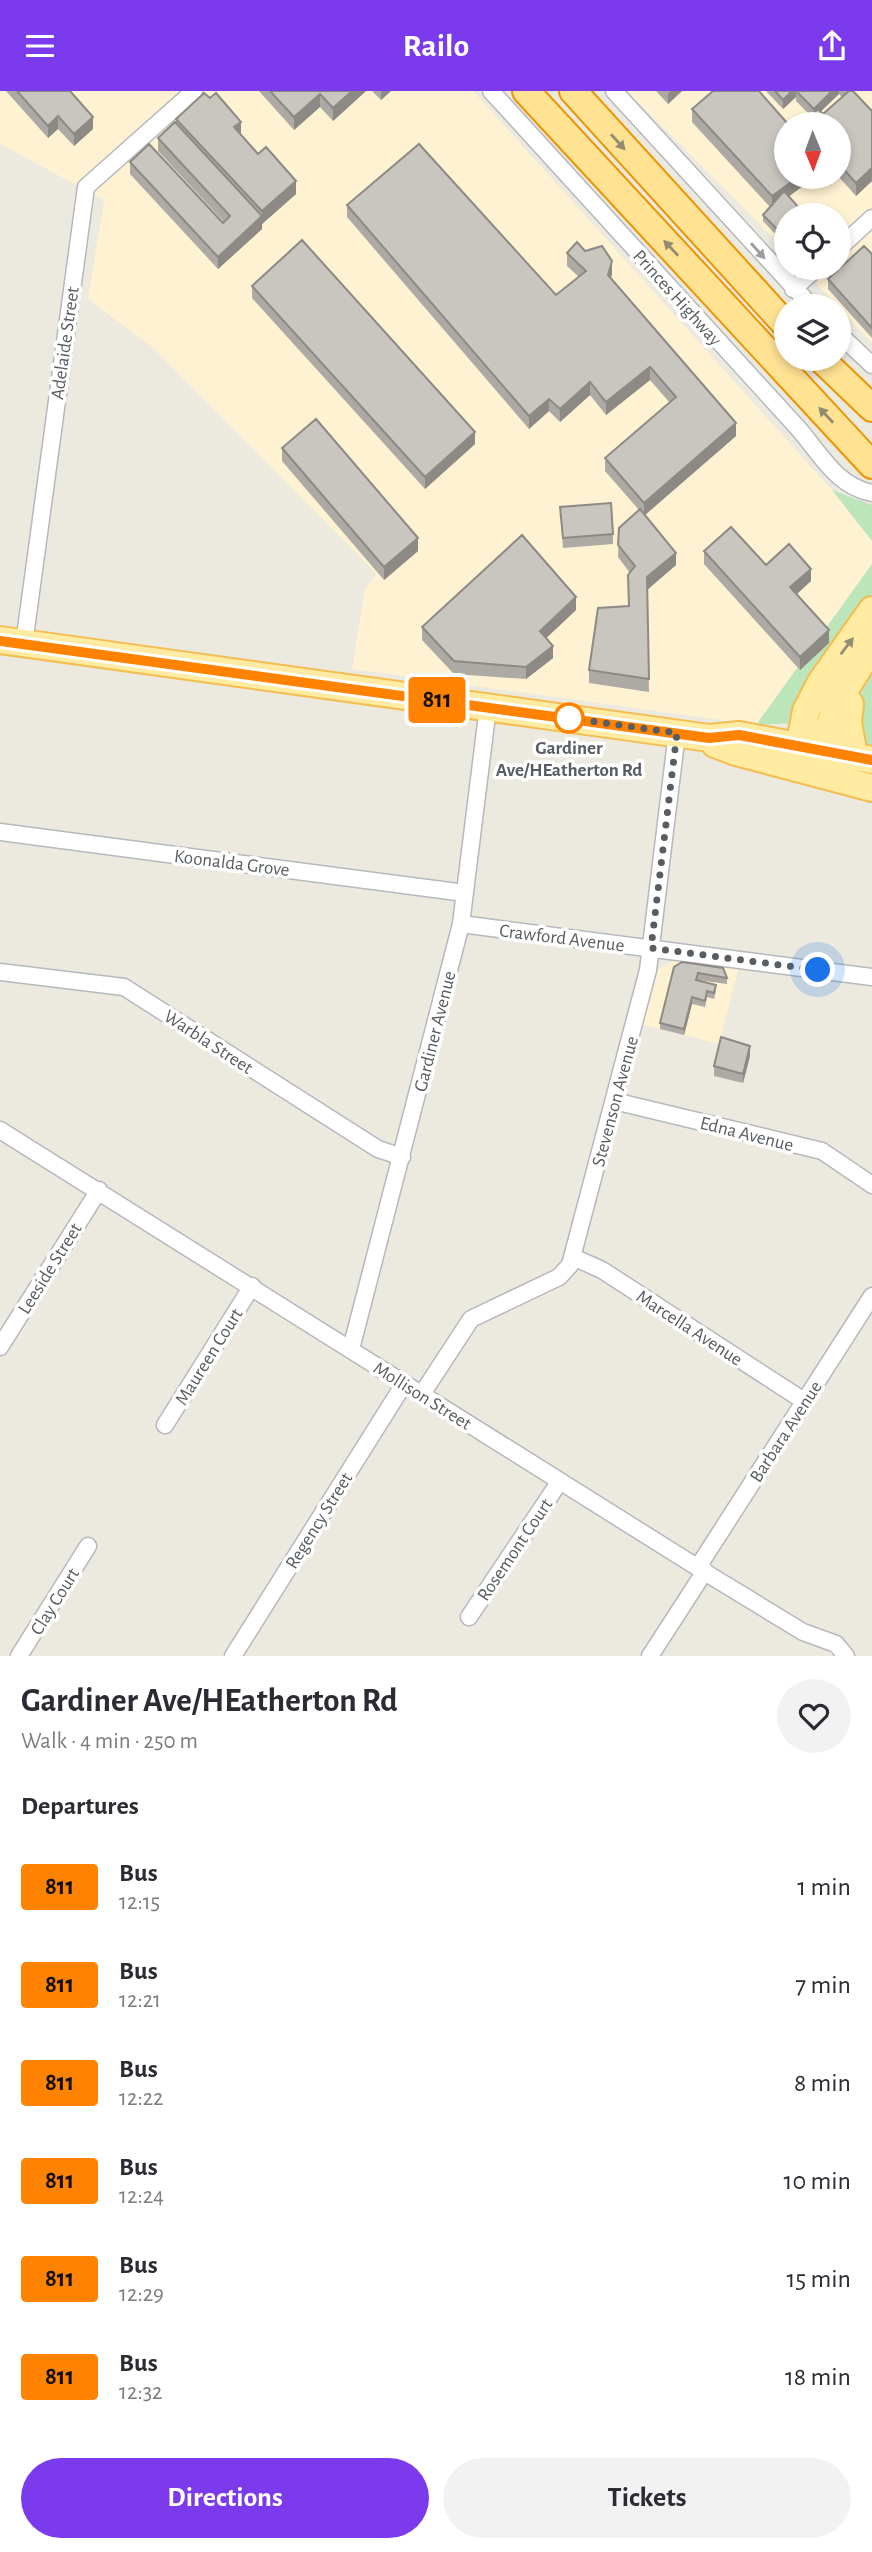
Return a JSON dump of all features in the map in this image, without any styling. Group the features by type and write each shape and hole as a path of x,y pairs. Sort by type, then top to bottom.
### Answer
{"highway":[{"name":"Princes Highway","path":"526,91 872,465"},
{"path":"573,91 774,312"},
{"path":"833,371 872,408"}],"main road":[{"path":"808,759 806,711 821,682 872,610"},
{"path":"12,642 709,738 739,735 808,759 872,788"},
{"path":"808,759 842,693 872,646"},
{"path":"808,759 863,758 848,722 850,703 842,693"}],"street":[{"name":"Adelaide Street","path":"12,642 86,187 194,91"},
{"name":"Princes Highway","path":"491,91 848,486 872,493"},
{"path":"614,91 798,294"},
{"path":"851,237 872,218"},
{"path":"793,289 803,280"},
{"path":"851,345 872,365"},
{"name":"Gardiner Avenue","path":"351,1349 461,924 488,706"},
{"name":"Stevenson Avenue","path":"422,1394 471,1319 559,1277 568,1269 573,1257 651,948 677,733"},
{"name":"Koonalda Grove","path":"0,832 465,893"},
{"name":"Crawford Avenue","path":"461,924 872,977"},
{"name":"Warbla Street","path":"0,972 124,987 378,1149 402,1157"},
{"name":"Edna Avenue","path":"614,1101 822,1151 872,1185"},
{"name":"Mollison Street","path":"0,1130 803,1632 836,1644 846,1656"},
{"name":"Leeside Street","path":"0,1347 99,1190"},
{"name":"Marcella Avenue","path":"573,1257 602,1270 804,1401"},
{"name":"Maureen Court","path":"164,1425 252,1286"},
{"name":"Barbara Avenue","path":"650,1656 804,1401 872,1296"},
{"name":"Regency Street","path":"233,1656 404,1384"},
{"name":"Rosemont Court","path":"468,1617 560,1481"},
{"name":"Clay Court","path":"19,1656 88,1546"}],"shaded area":[{"path":"0,91 473,91 832,490 872,541 872,564 756,725 352,669 365,589 377,574 151,346 88,299 104,200 0,144"},
{"path":"627,91 872,91 872,343 851,320 851,294 826,294 813,280 851,280 851,203 774,203 774,239"},
{"path":"675,960 739,967 719,1044 640,1024 654,971"}],"green space":[{"path":"832,490 872,505 872,541"},
{"path":"872,564 872,593 792,723 756,725"},
{"path":"872,673 872,751 866,748 857,702"}],"building":[{"path":"17,91 70,91 93,117 74,134 58,116 48,126"},
{"path":"270,91 352,91 333,108 320,94 294,117"},
{"path":"713,91 759,91 777,112 774,112 774,189 782,189 772,196 692,109"},
{"path":"775,91 792,91 783,100"},
{"path":"796,91 832,91 814,109"},
{"path":"849,91 853,91 872,111 872,168 856,183 851,177 851,112 825,112"},
{"path":"204,93 210,98 216,93 241,122 234,127 258,154 266,147 296,181 262,211 176,119"},
{"path":"175,122 262,216 218,257 130,162 149,144 223,223 230,216 158,138"},
{"path":"419,144 556,295 586,271 567,253 577,242 585,251 602,246 612,261 608,275 736,423 644,503 605,458 676,397 650,367 606,402 590,382 560,409 549,399 529,416 347,205"},
{"path":"784,191 795,203 774,203 774,226 763,215"},
{"path":"302,240 475,432 425,477 252,286"},
{"path":"864,246 872,254 872,328 851,305 851,294 841,294 829,280 851,280 851,258"},
{"path":"316,419 418,538 384,567 282,448"},
{"path":"611,503 613,534 563,538 560,507"},
{"path":"640,509 676,553 647,577 649,679 589,670 598,608 629,606 628,575 635,566 618,545 619,528"},
{"path":"731,527 766,565 789,544 811,569 790,587 829,630 800,657 704,551"},
{"path":"522,535 576,597 540,631 553,646 526,667 454,661 422,627"},
{"path":"682,962 723,968 727,978 698,973 696,980 716,985 714,993 707,991 705,1001 692,997 684,1029 660,1023 674,967"},
{"path":"721,1037 750,1046 743,1074 714,1066"}],"bus line":[{"name":"811","path":"0,641 709,738 739,735 872,760"}],"place":[{"name":"Gardiner Ave/HEatherton Rd","path":"569,718"}],"route":[{"path":"569,718 677,733 651,948 818,970"}]}
